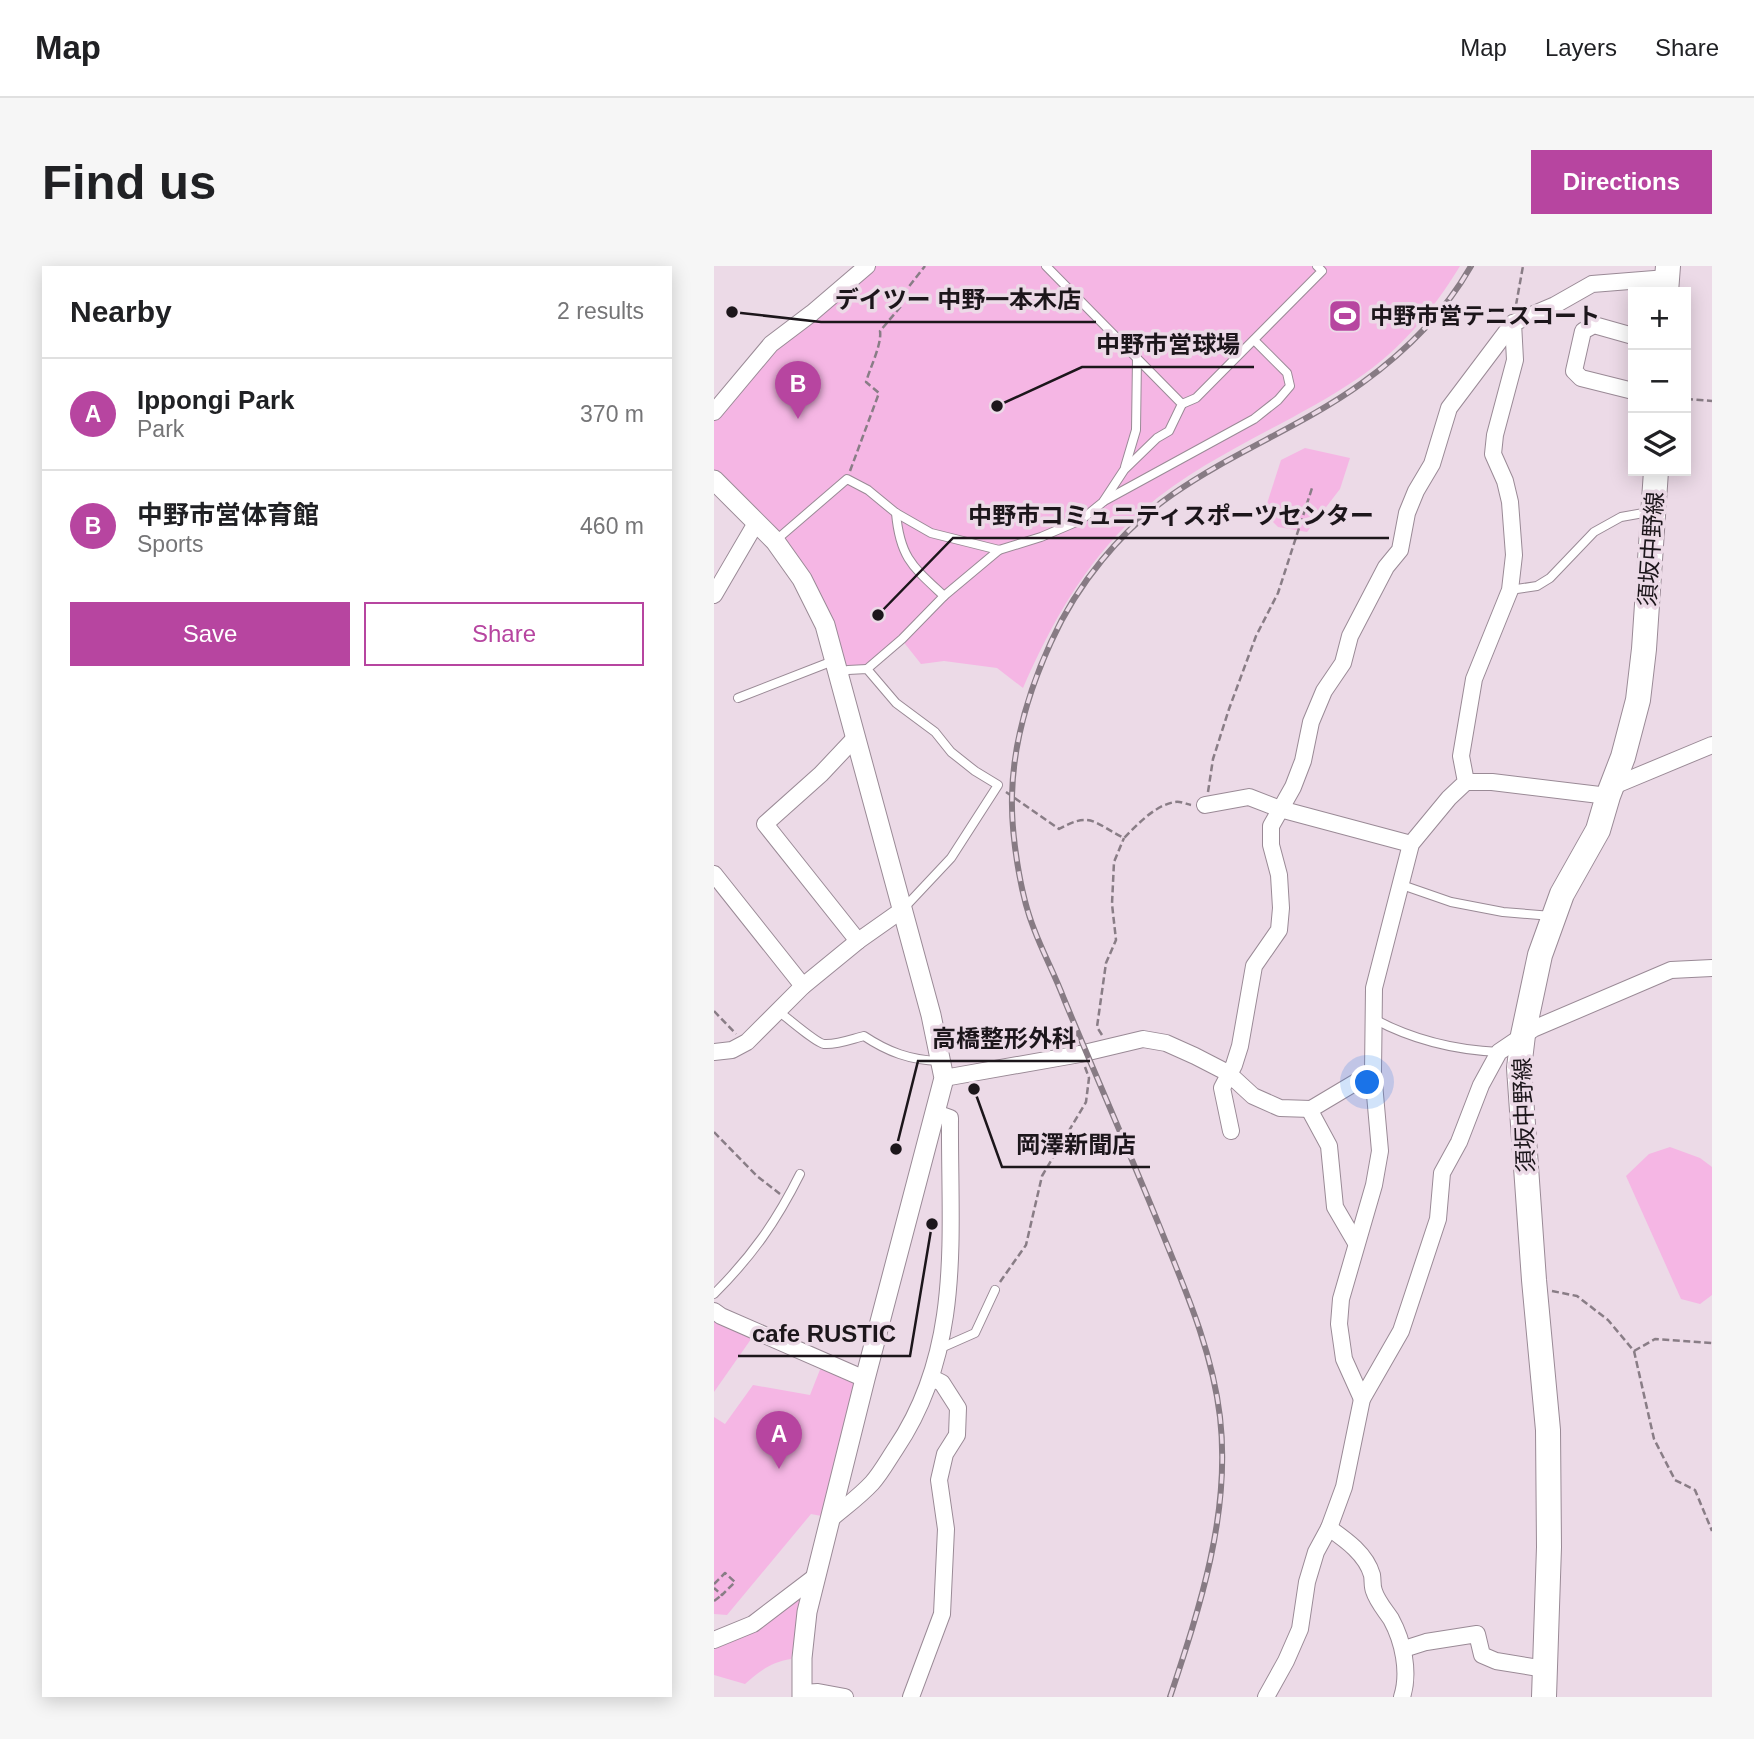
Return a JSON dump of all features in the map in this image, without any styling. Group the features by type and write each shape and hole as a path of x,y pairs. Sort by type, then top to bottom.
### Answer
{"main road":[{"name":"須坂中野線","path":"1544,1697 1549,1547 1548,1430 1519,1068 1540,955 1562,894 1598,830 1609,791 1623,757 1638,700 1656,476"}],"street":[{"path":"714,411 771,344 867,266"},
{"path":"1231,1130 1222,1088 1240,1046 1254,966 1279,930 1279,876 1271,845 1271,826 1297,779 1311,722 1324,691 1343,663 1354,629 1386,567 1400,550 1407,513 1432,464 1449,408 1513,323 1555,305 1592,284 1667,279"},
{"path":"1466,782 1461,756 1474,679 1510,590 1514,555 1510,502 1505,481 1493,454 1495,435 1515,360 1513,323"},
{"path":"1628,335 1594,325 1583,331 1574,370 1581,378 1628,390"},
{"path":"714,480 775,541 802,579 825,625 931,1015 942,1069 936,1113 865,1379 807,1612 802,1658 802,1695 818,1692 845,1697"},
{"path":"714,595 756,523"},
{"path":"854,739 821,774 765,824 858,941"},
{"path":"1362,1399 1344,1359 1339,1324 1341,1299 1374,1185 1380,1151 1373,1072 1374,988 1411,844 1466,782 1609,791 1712,744"},
{"path":"1205,805 1249,797 1280,809 1411,844"},
{"path":"714,874 803,986"},
{"path":"714,1052 732,1050 747,1042 803,986 858,941 902,910"},
{"path":"1266,1697 1300,1629 1307,1582 1316,1552 1329,1528 1344,1487 1362,1399 1401,1331 1438,1219 1442,1173 1459,1142 1481,1085 1499,1052 1523,1035 1671,970 1712,968"},
{"path":"942,1069 1080,1054 1143,1039 1166,1043 1228,1073 1253,1096 1280,1108 1309,1109 1373,1072"},
{"path":"1309,1109 1329,1146 1335,1207 1356,1242"},
{"path":"832,1518 873,1482 907,1432 932,1378 940,1348 945,1325 950,1267 950,1118 936,1113"},
{"path":"714,1311 721,1317 865,1379"},
{"path":"911,1697 942,1614 946,1529 939,1480 945,1454 957,1435 958,1408 942,1383 932,1378"},
{"path":"1329,1528 1344,1538 1363,1557 1371,1575 1373,1590 1392,1621 1404,1649 1405,1688 1402,1697"},
{"path":"714,1640 753,1624 816,1576"},
{"path":"1404,1649 1426,1642 1477,1634 1482,1655 1496,1661 1545,1669"}],"lane":[{"path":"1046,266 1182,404"},
{"path":"1103,502 1124,470 1157,438 1169,431 1182,404 1196,398 1322,271 1317,266"},
{"path":"738,698 837,667 848,670 867,668 902,639 944,596 999,550 1041,537 1081,520 1103,502 1254,419 1278,400 1290,386 1287,373 1254,340"},
{"path":"1124,470 1136,430 1136,358"},
{"path":"775,541 847,479 868,490 896,513 931,533 999,550"},
{"path":"1510,590 1538,586 1550,578 1594,531 1620,517 1654,511"},
{"path":"896,513 898,539 912,567 944,596"},
{"path":"867,668 896,703 935,732 951,752 975,772 998,786 950,858 902,910"},
{"path":"1402,885 1451,902 1503,912 1555,916"},
{"path":"778,1011 801,1027 813,1040 822,1044 864,1036 887,1051 924,1060 942,1069"},
{"path":"1374,1018 1395,1030 1422,1039 1471,1051 1499,1052"},
{"path":"714,1294 743,1265 779,1215 800,1174"},
{"path":"940,1348 975,1333 995,1290"}],"path":[{"path":"847,479 879,393 866,382 881,340 880,331 902,306 900,299 925,266"},
{"path":"1513,323 1522,266"},
{"path":"1691,399 1712,401"},
{"path":"1108,1046 1097,1027 1106,963 1116,940 1112,904 1114,862 1124,838 1146,817 1165,805 1177,801 1205,805 1213,759 1229,709 1256,636 1278,593 1312,488"},
{"path":"998,786 1059,829 1076,819 1090,819 1124,838"},
{"path":"714,1011 743,1042"},
{"path":"995,1290 1026,1245 1041,1176 1086,1102 1089,1078 1080,1054"},
{"path":"714,1132 757,1176 787,1199"},
{"path":"1535,1288 1577,1296 1608,1320 1634,1351 1654,1439 1675,1480 1695,1490 1712,1531"},
{"path":"1634,1351 1655,1339 1712,1343"},
{"path":"714,1601 722,1595 735,1582 725,1573 714,1586 722,1595"}],"shaded area":[{"path":"867,266 1460,266 1415,328 1373,368 1330,396 1215,459 1161,495 1136,516 1100,554 1070,596 1023,688 997,668 944,661 921,664 902,640 867,669 848,670 802,579 714,480 714,412 748,370"},
{"path":"1305,448 1350,458 1340,489 1307,532 1278,527 1264,513 1281,460"},
{"path":"1670,1147 1700,1158 1712,1167 1712,1295 1700,1304 1681,1299 1626,1176 1649,1154"},
{"path":"714,1311 756,1332 714,1392"},
{"path":"823,1362 865,1379 832,1518 811,1514 727,1615 714,1614 714,1417 725,1424 753,1385 810,1395"},
{"path":"801,1599 791,1659 777,1662 745,1684 714,1675 714,1650 717,1647 757,1628"}],"railway":[{"path":"1170,1697 1202,1594 1217,1524 1222,1453 1216,1392 1204,1343 1187,1295 1029,915 1017,864 1013,828 1015,756 1024,717 1051,642 1087,579 1118,541 1173,494 1340,398 1378,371 1423,330 1449,299 1471,266"}],"place":[{"name":"デイツー 中野一本木店","path":"732,312"},
{"name":"中野市営テニスコート","path":"1345,316"},
{"name":"中野市営球場","path":"997,406"},
{"name":"中野市営体育館","path":"798,419"},
{"name":"中野市コミュニティスポーツセンター","path":"878,615"},
{"name":"岡澤新聞店","path":"974,1089"},
{"name":"高橋整形外科","path":"896,1149"},
{"name":"cafe RUSTIC","path":"932,1224"},
{"name":"Ippongi Park","path":"779,1469"}]}
